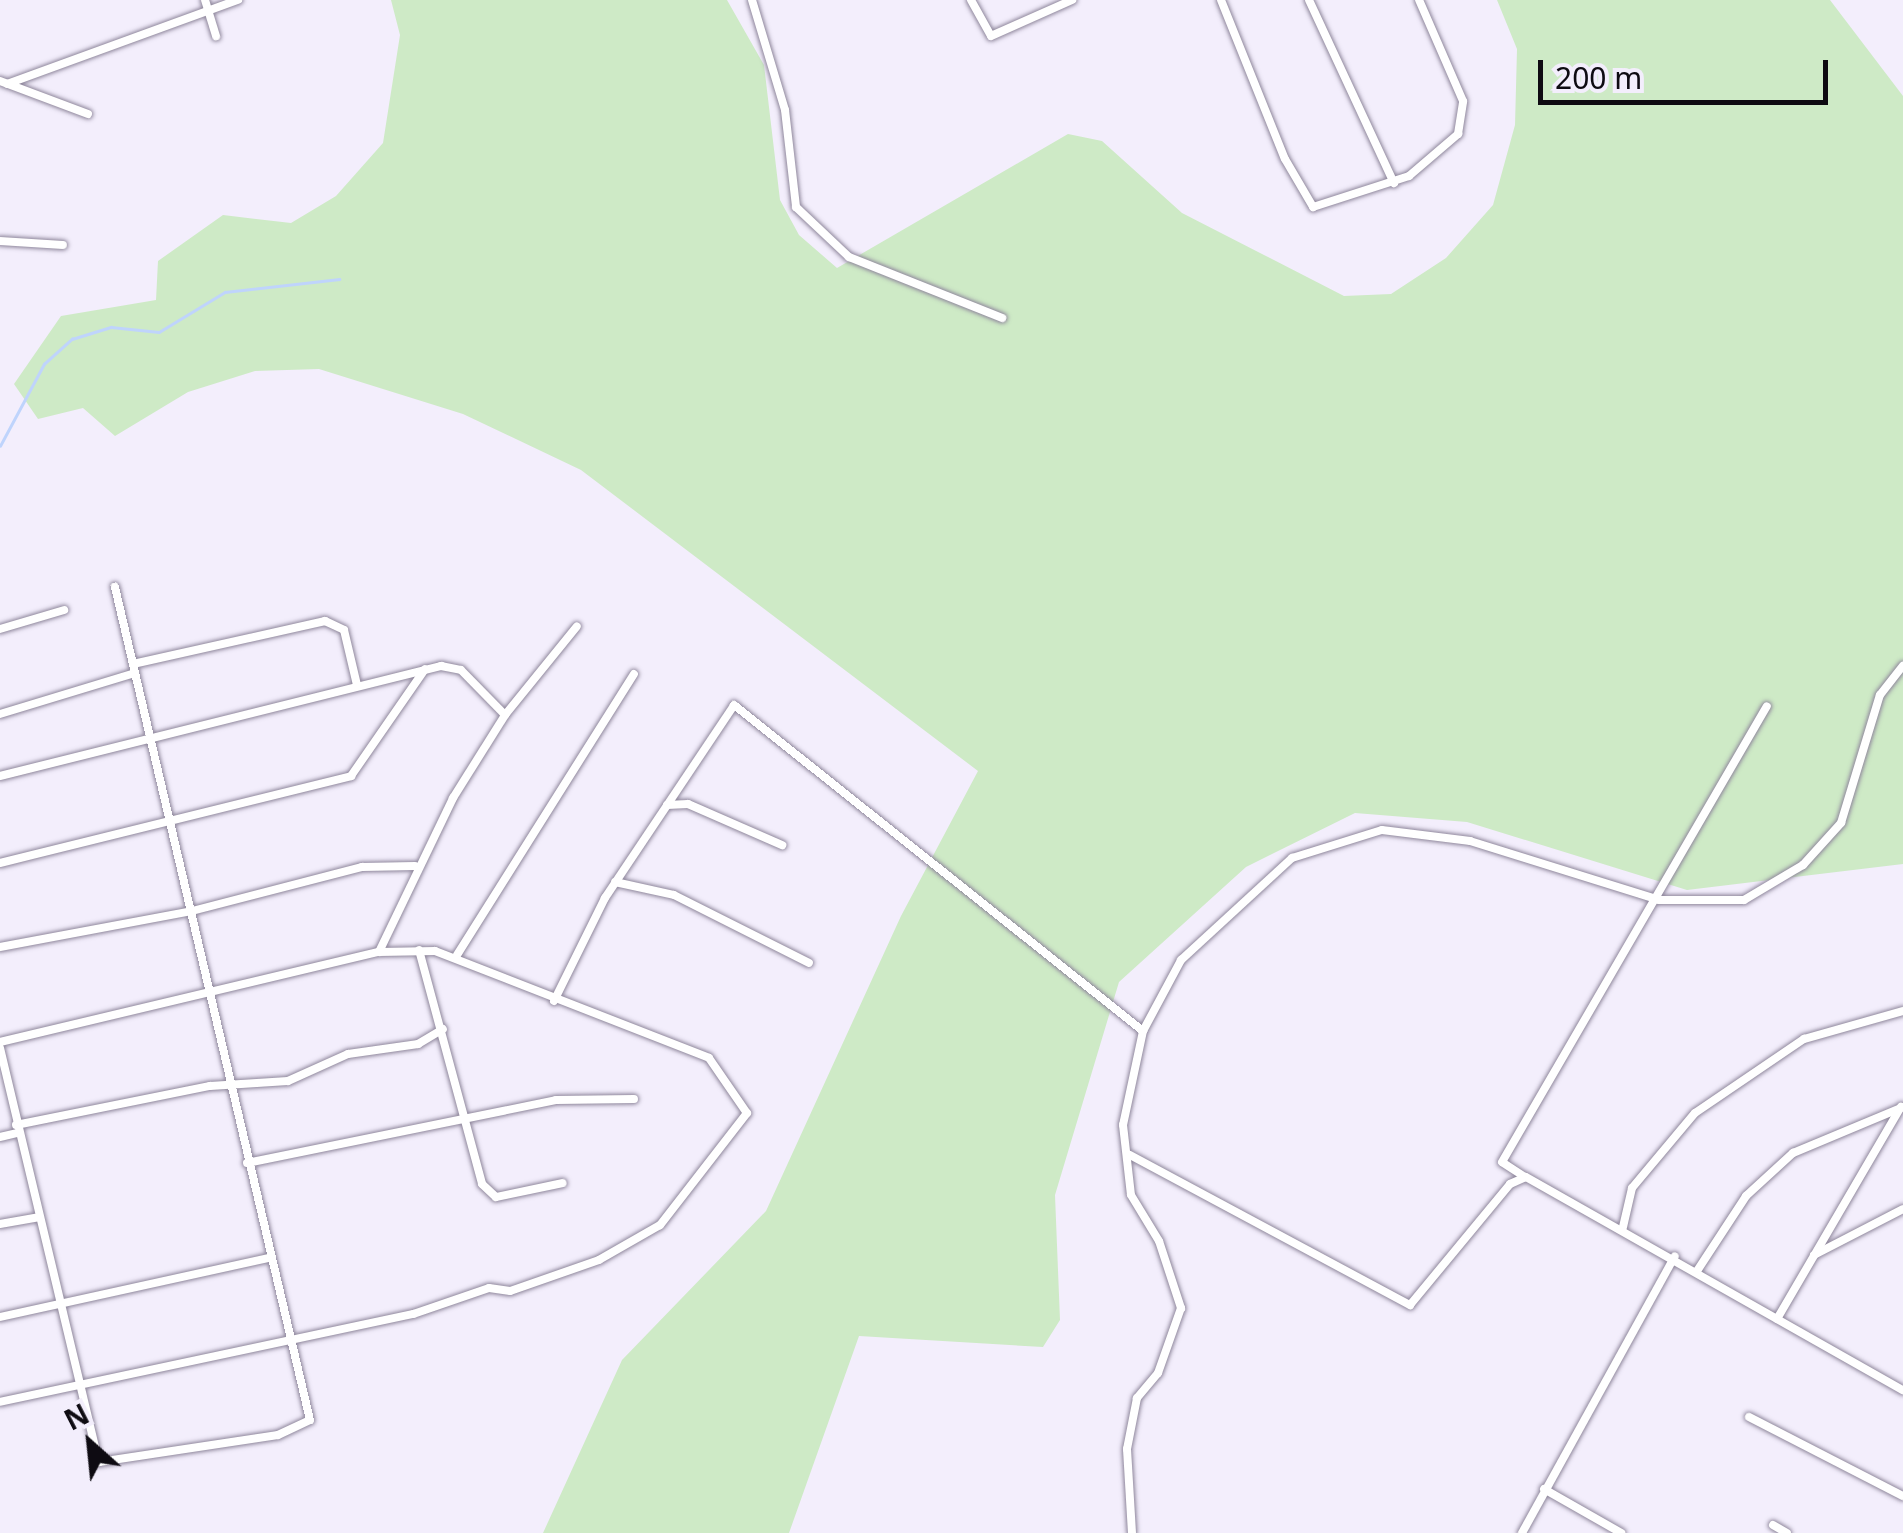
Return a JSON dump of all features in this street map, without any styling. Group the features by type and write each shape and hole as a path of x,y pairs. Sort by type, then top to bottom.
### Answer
{"street":[{"path":"205,0 216,36"},
{"path":"4,83 238,0"},
{"path":"752,0 785,110 796,207 850,257 1002,318"},
{"path":"971,0 991,36 1072,0"},
{"path":"1221,0 1308,205 1394,182 1446,150 1464,119 1419,0"},
{"path":"1308,0 1394,182"},
{"path":"4,83 88,114"},
{"path":"0,241 62,245"},
{"path":"0,1402 83,1385 290,1337 413,1314 489,1288 510,1291 600,1260 660,1225 746,1122 736,1088 709,1058 554,1001 457,956 418,950 379,952 211,993 0,1045 58,1305 83,1385 96,1454 106,1465 278,1435 310,1420 312,1410 290,1337 246,1163 211,993 115,586"},
{"path":"0,629 64,610"},
{"path":"0,714 134,668 325,621 344,630 357,685"},
{"path":"379,952 416,866 505,715 577,626"},
{"path":"1132,1533 1127,1449 1137,1398 1158,1373 1181,1308 1159,1242 1131,1195 1130,1155 1123,1125 1143,1031 1180,960 1292,858 1382,830 1470,841 1659,900 1744,900 1803,865 1841,823 1880,695 1903,666"},
{"path":"0,776 152,742 425,669 461,670 505,715"},
{"path":"0,864 172,826 352,776 425,669"},
{"path":"457,956 634,674"},
{"path":"554,1001 615,882 734,706 1143,1031"},
{"path":"1768,706 1659,900 1502,1162 1675,1256 1903,1390"},
{"path":"667,806 688,804 782,845"},
{"path":"0,947 192,911 362,867 416,866"},
{"path":"615,882 674,894 809,963"},
{"path":"418,950 470,1118 487,1193 563,1182"},
{"path":"1622,1227 1632,1188 1695,1113 1804,1039 1903,1012"},
{"path":"0,1137 17,1129 229,1085 288,1081 348,1054 418,1044 443,1029"},
{"path":"246,1163 556,1100 634,1099"},
{"path":"1777,1319 1902,1107"},
{"path":"1698,1271 1746,1196 1793,1153 1902,1107"},
{"path":"1130,1155 1410,1305 1510,1184 1526,1177"},
{"path":"1814,1255 1903,1210"},
{"path":"0,1224 38,1217"},
{"path":"1522,1533 1675,1256"},
{"path":"0,1317 269,1258"},
{"path":"1749,1417 1903,1496"},
{"path":"1544,1489 1621,1533"},
{"path":"1773,1525 1787,1533"}],"green space":[{"path":"391,0 727,0 764,65 780,200 799,235 837,268 1068,134 1102,141 1182,213 1344,296 1391,294 1446,258 1493,205 1515,125 1517,49 1497,0 1830,0 1903,96 1903,864 1687,890 1467,822 1355,813 1246,867 1119,982 1055,1195 1060,1320 1043,1347 859,1336 789,1533 543,1533 622,1360 766,1211 901,916 978,771 581,470 463,414 319,369 255,371 188,392 115,436 83,408 38,419 14,384 61,316 156,300 158,261 223,215 291,223 336,196 383,143 400,35"}],"waterway":[{"path":"0,446 44,364 72,339 111,327 159,332 225,292 339,279"}]}
